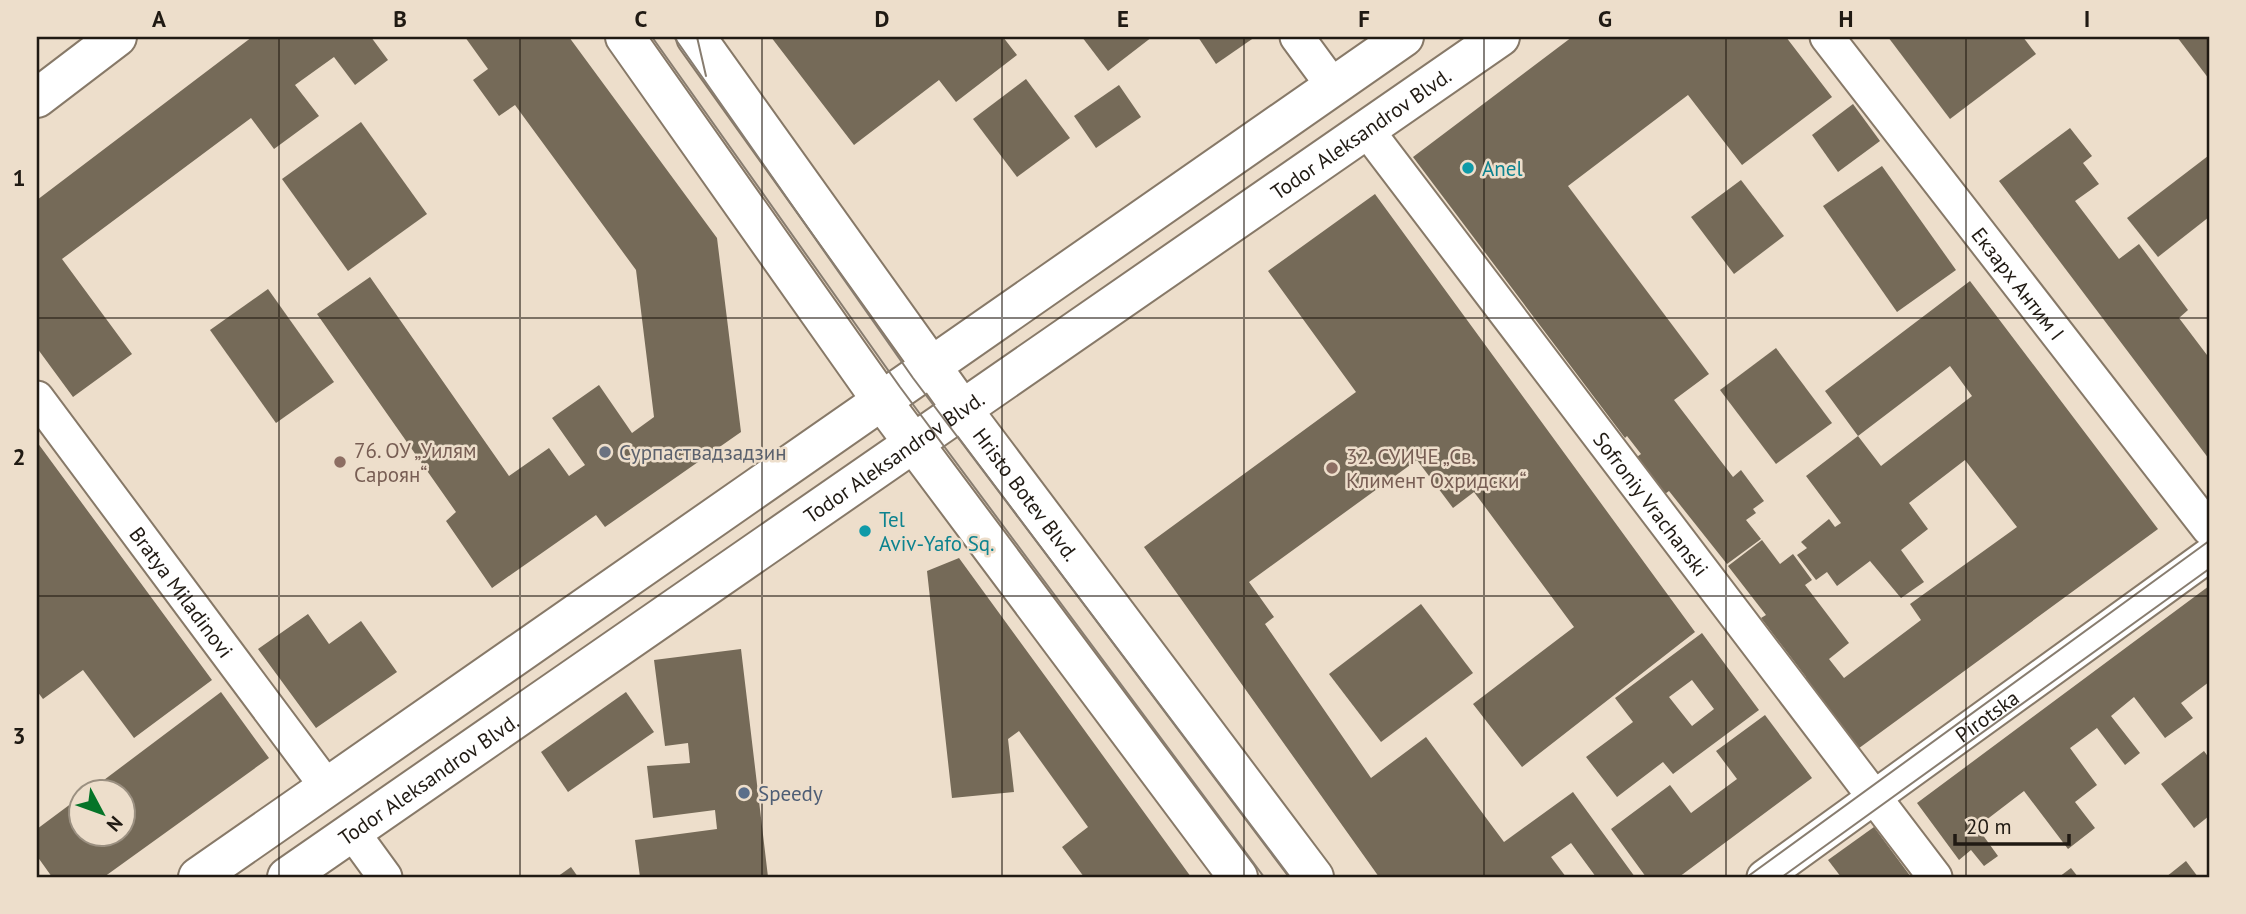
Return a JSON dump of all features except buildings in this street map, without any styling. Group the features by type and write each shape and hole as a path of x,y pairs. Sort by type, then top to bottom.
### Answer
{"main road":[{"path":"37,98 117,37"},
{"path":"625,37 882,401 1238,877"},
{"name":"Hristo Botev Blvd.","path":"696,37 962,409 1314,877"},
{"path":"198,877 1404,37"},
{"name":"Todor Aleksandrov Blvd.","path":"287,877 1500,37"}],"street":[{"path":"1297,37 1333,86"},
{"name":"Екзарх Антим I","path":"1827,37 2209,529"},
{"name":"Sofroniy Vrachanski","path":"1366,129 1935,877"},
{"name":"Bratya Miladinovi","path":"37,398 327,787"},
{"name":"Pirotska","path":"1764,877 2209,555"},
{"path":"353,833 385,877"}],"tram line":[{"path":"652,37 900,387 1264,877"},
{"path":"674,37 913,378 1290,877"},
{"path":"697,37 706,76"},
{"path":"1747,877 2209,541"},
{"path":"1782,877 2209,569"}],"place":[{"name":"Anel","path":"1468,168"},
{"name":"Сурпаствадзадзин","path":"605,452"},
{"name":"76. ОУ „Уилям Сароян“","path":"340,462"},
{"name":"32. СУИЧЕ „Св. Климент Охридски“","path":"1332,468"},
{"name":"Tel Aviv-Yafo Sq.","path":"865,531"},
{"name":"Speedy","path":"744,793"}]}
